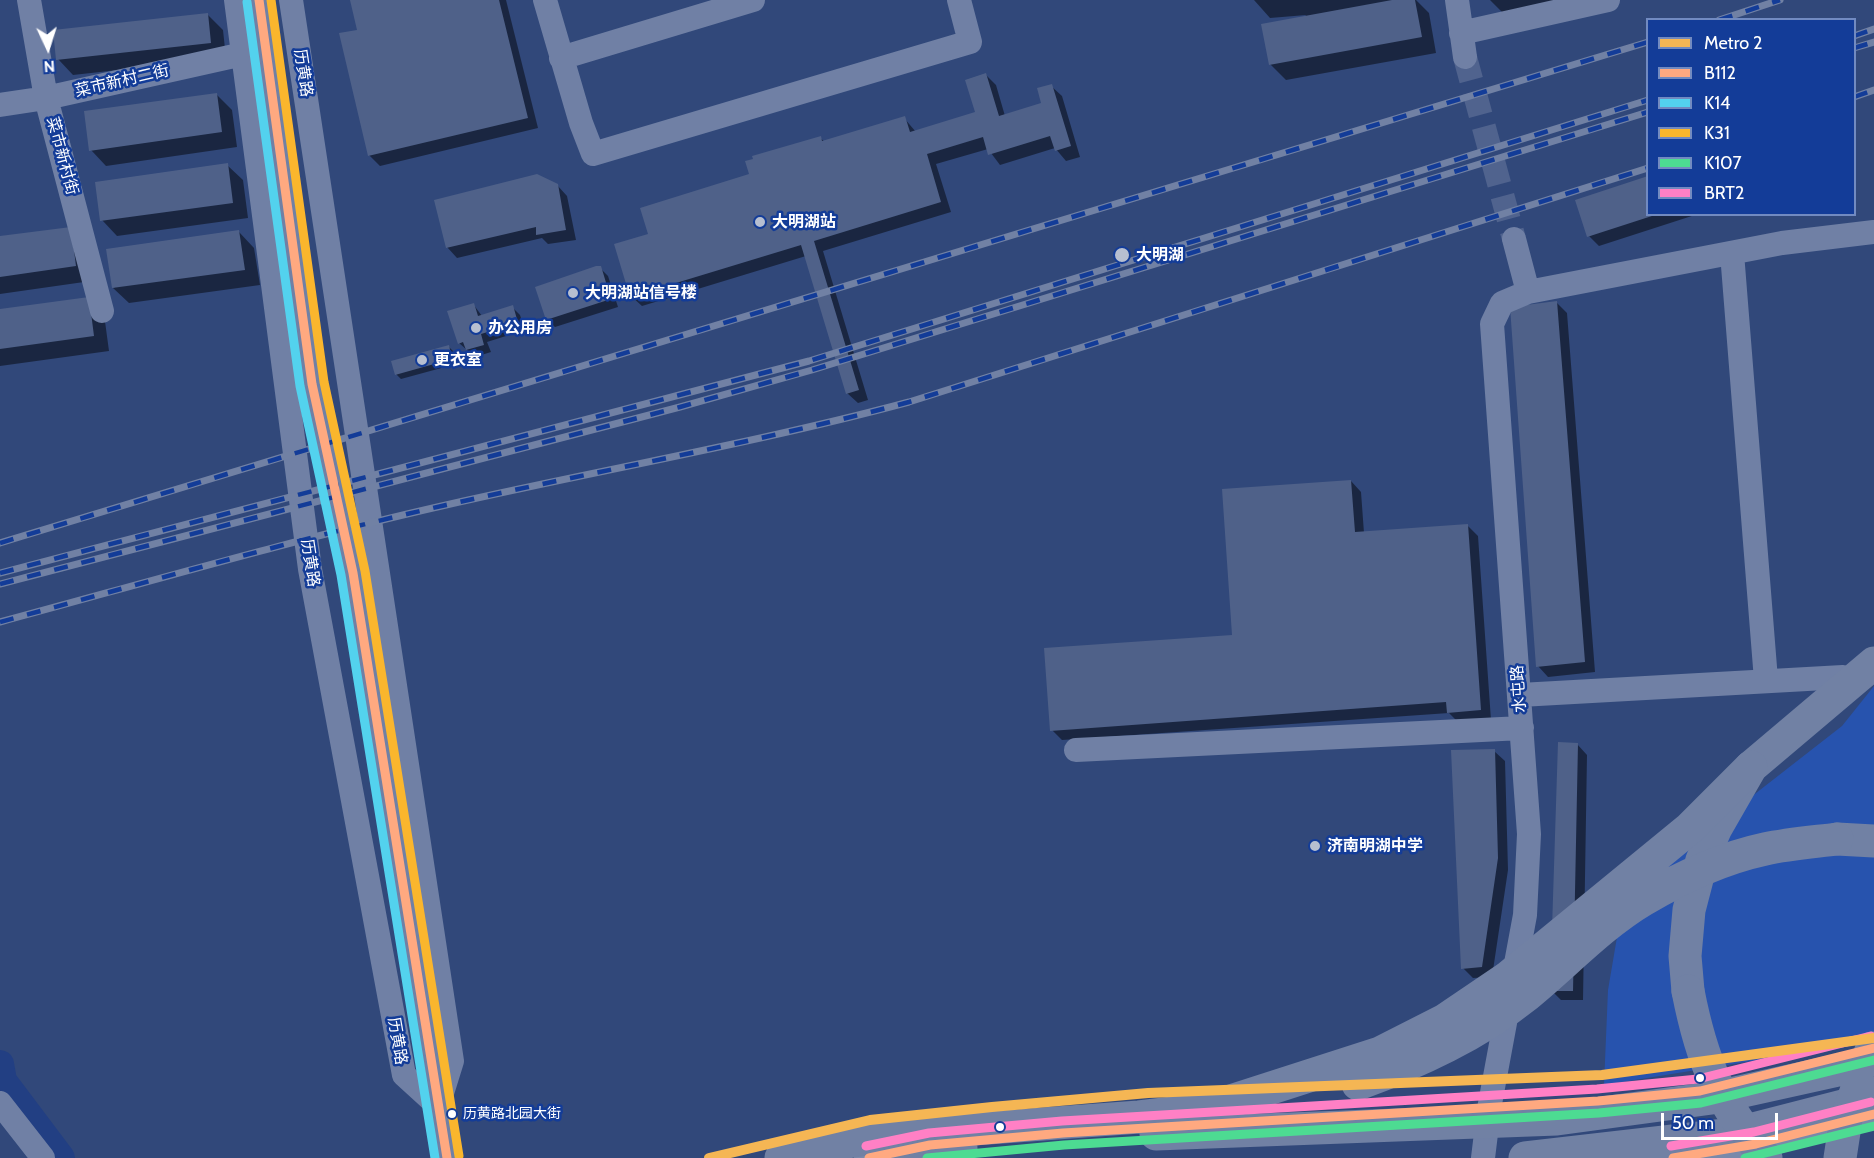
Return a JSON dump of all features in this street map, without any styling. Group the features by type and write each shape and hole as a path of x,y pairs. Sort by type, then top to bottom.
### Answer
{"highway":[{"path":"1206,1109 1380,1053 1445,1020 1507,978 1690,828 1751,767 1874,663"},
{"path":"1751,767 1716,828 1702,860 1689,910 1685,956 1688,991 1696,1032 1710,1073 1734,1120 1766,1158"},
{"path":"781,1158 828,1145 892,1135 1139,1117 1294,1101 1356,1085 1409,1065 1469,1034 1524,997 1622,914 1642,900 1718,864 1764,849 1837,839 1874,841"},
{"path":"1840,1158 1846,1119 1874,1046"},
{"path":"833,1158 1095,1136 1557,1119 1712,1098 1852,1067 1874,1059"},
{"path":"1535,1158 1734,1134 1874,1098"},
{"path":"907,1158 947,1150"}],"main road":[{"path":"869,1158 930,1144 1063,1133 1598,1101 1700,1091 1874,1046"},
{"path":"1673,1158 1764,1143 1874,1114"}],"street":[{"name":"菜市新村街","path":"28,0 46,98 102,311"},
{"name":"历黄路","path":"236,0 310,569 404,1075 438,1106"},
{"name":"历黄路","path":"259,0 312,384 353,573 447,1158"},
{"name":"历黄路","path":"291,0 452,1061 438,1106"},
{"path":"545,0 581,123 593,154 970,42 959,0"},
{"path":"561,58 753,0"},
{"path":"1457,0 1465,57"},
{"path":"1461,33 1608,0"},
{"name":"菜市新村二街","path":"0,105 46,98 243,54"},
{"name":"水屯路","path":"1483,1158 1489,1108 1525,915 1529,834 1492,324 1502,303 1528,292 1782,243 1874,232"},
{"path":"1514,239 1528,292"},
{"path":"1732,254 1766,680"},
{"path":"1520,695 1843,677"},
{"path":"1076,750 1522,728"},
{"path":"0,1102 43,1158"}],"shaded area":[{"path":"1874,686 1874,1035 1838,1047 1604,1085 1608,990 1624,896 1842,726"}],"building":[{"path":"350,0 499,0 528,118 368,156 339,33 357,30"},
{"path":"1392,0 1415,0 1422,37 1269,65 1261,24"},
{"path":"208,13 211,43 56,60 53,30"},
{"name":"大明湖站","path":"986,73 999,116 1041,103 1037,88 1052,84 1071,146 1055,151 1050,136 988,155 983,137 927,154 941,202 814,241 859,390 846,394 801,245 630,297 614,244 648,234 640,208 749,174 745,161 753,159 752,156 821,136 822,141 905,116 910,132 975,112 965,80"},
{"path":"217,93 222,132 89,151 84,111"},
{"path":"228,163 233,203 100,221 95,182"},
{"path":"537,174 558,184 566,230 536,235 536,227 446,248 434,200"},
{"path":"1646,177 1646,216 1652,216 1587,237 1575,200"},
{"path":"71,227 76,266 0,277 0,236"},
{"path":"239,230 245,270 112,288 106,249"},
{"name":"大明湖站信号楼","path":"601,266 611,299 546,320 535,287"},
{"path":"89,297 94,336 0,349 0,309"},
{"path":"1557,301 1585,662 1536,667 1510,307"},
{"name":"办公用房","path":"474,303 478,316 513,305 518,323 481,334 484,345 466,350 463,342 458,344 447,311"},
{"name":"更衣室","path":"449,345 452,359 395,375 391,361"},
{"path":"1351,480 1355,532 1468,524 1481,710 1447,713 1446,702 1050,731 1044,648 1232,635 1222,489"},
{"path":"1558,742 1578,743 1573,991 1550,991"},
{"path":"1495,749 1498,858 1482,967 1461,969 1451,750"}],"waterway":[{"path":"0,1064 3,1081 61,1158"}],"tunnel":[{"path":"1465,57 1514,239"}],"railway":[{"path":"1725,18 1780,0"},
{"path":"1856,35 1874,29"},
{"path":"1856,47 1874,42"},
{"path":"0,543 1646,43"},
{"path":"1856,96 1874,90"},
{"path":"0,573 809,361 1646,101"},
{"path":"0,584 680,407 812,370 1646,113"},
{"path":"0,622 390,518 678,456 909,402 1646,169"}],"metro line":[{"name":"2","path":"709,1158 870,1120 992,1107 1148,1093 1602,1075 1874,1038"}],"transit line":[{"name":"B112","path":"259,0 312,384 353,573 447,1158"},
{"name":"K31","path":"271,0 324,382 365,571 459,1156"},
{"name":"K14","path":"247,2 300,386 341,575 435,1158"},
{"name":"BRT2","path":"866,1146 929,1133 1062,1121 1597,1089 1698,1079 1871,1036"},
{"name":"B112","path":"869,1158 930,1145 1063,1133 1598,1101 1700,1091 1874,1048"},
{"name":"K107","path":"927,1158 1064,1145 1599,1113 1701,1103 1874,1060"},
{"name":"BRT2","path":"1671,1146 1754,1132 1871,1102"},
{"name":"B112","path":"1673,1158 1756,1144 1874,1114"},
{"name":"K107","path":"1745,1158 1874,1126"}],"place":[{"name":"大明湖站","path":"760,222"},
{"name":"大明湖","path":"1122,255"},
{"name":"大明湖站信号楼","path":"573,293"},
{"name":"办公用房","path":"476,328"},
{"name":"更衣室","path":"422,360"},
{"name":"济南明湖中学","path":"1315,846"},
{"name":"历黄路北园大街","path":"452,1114"}]}
